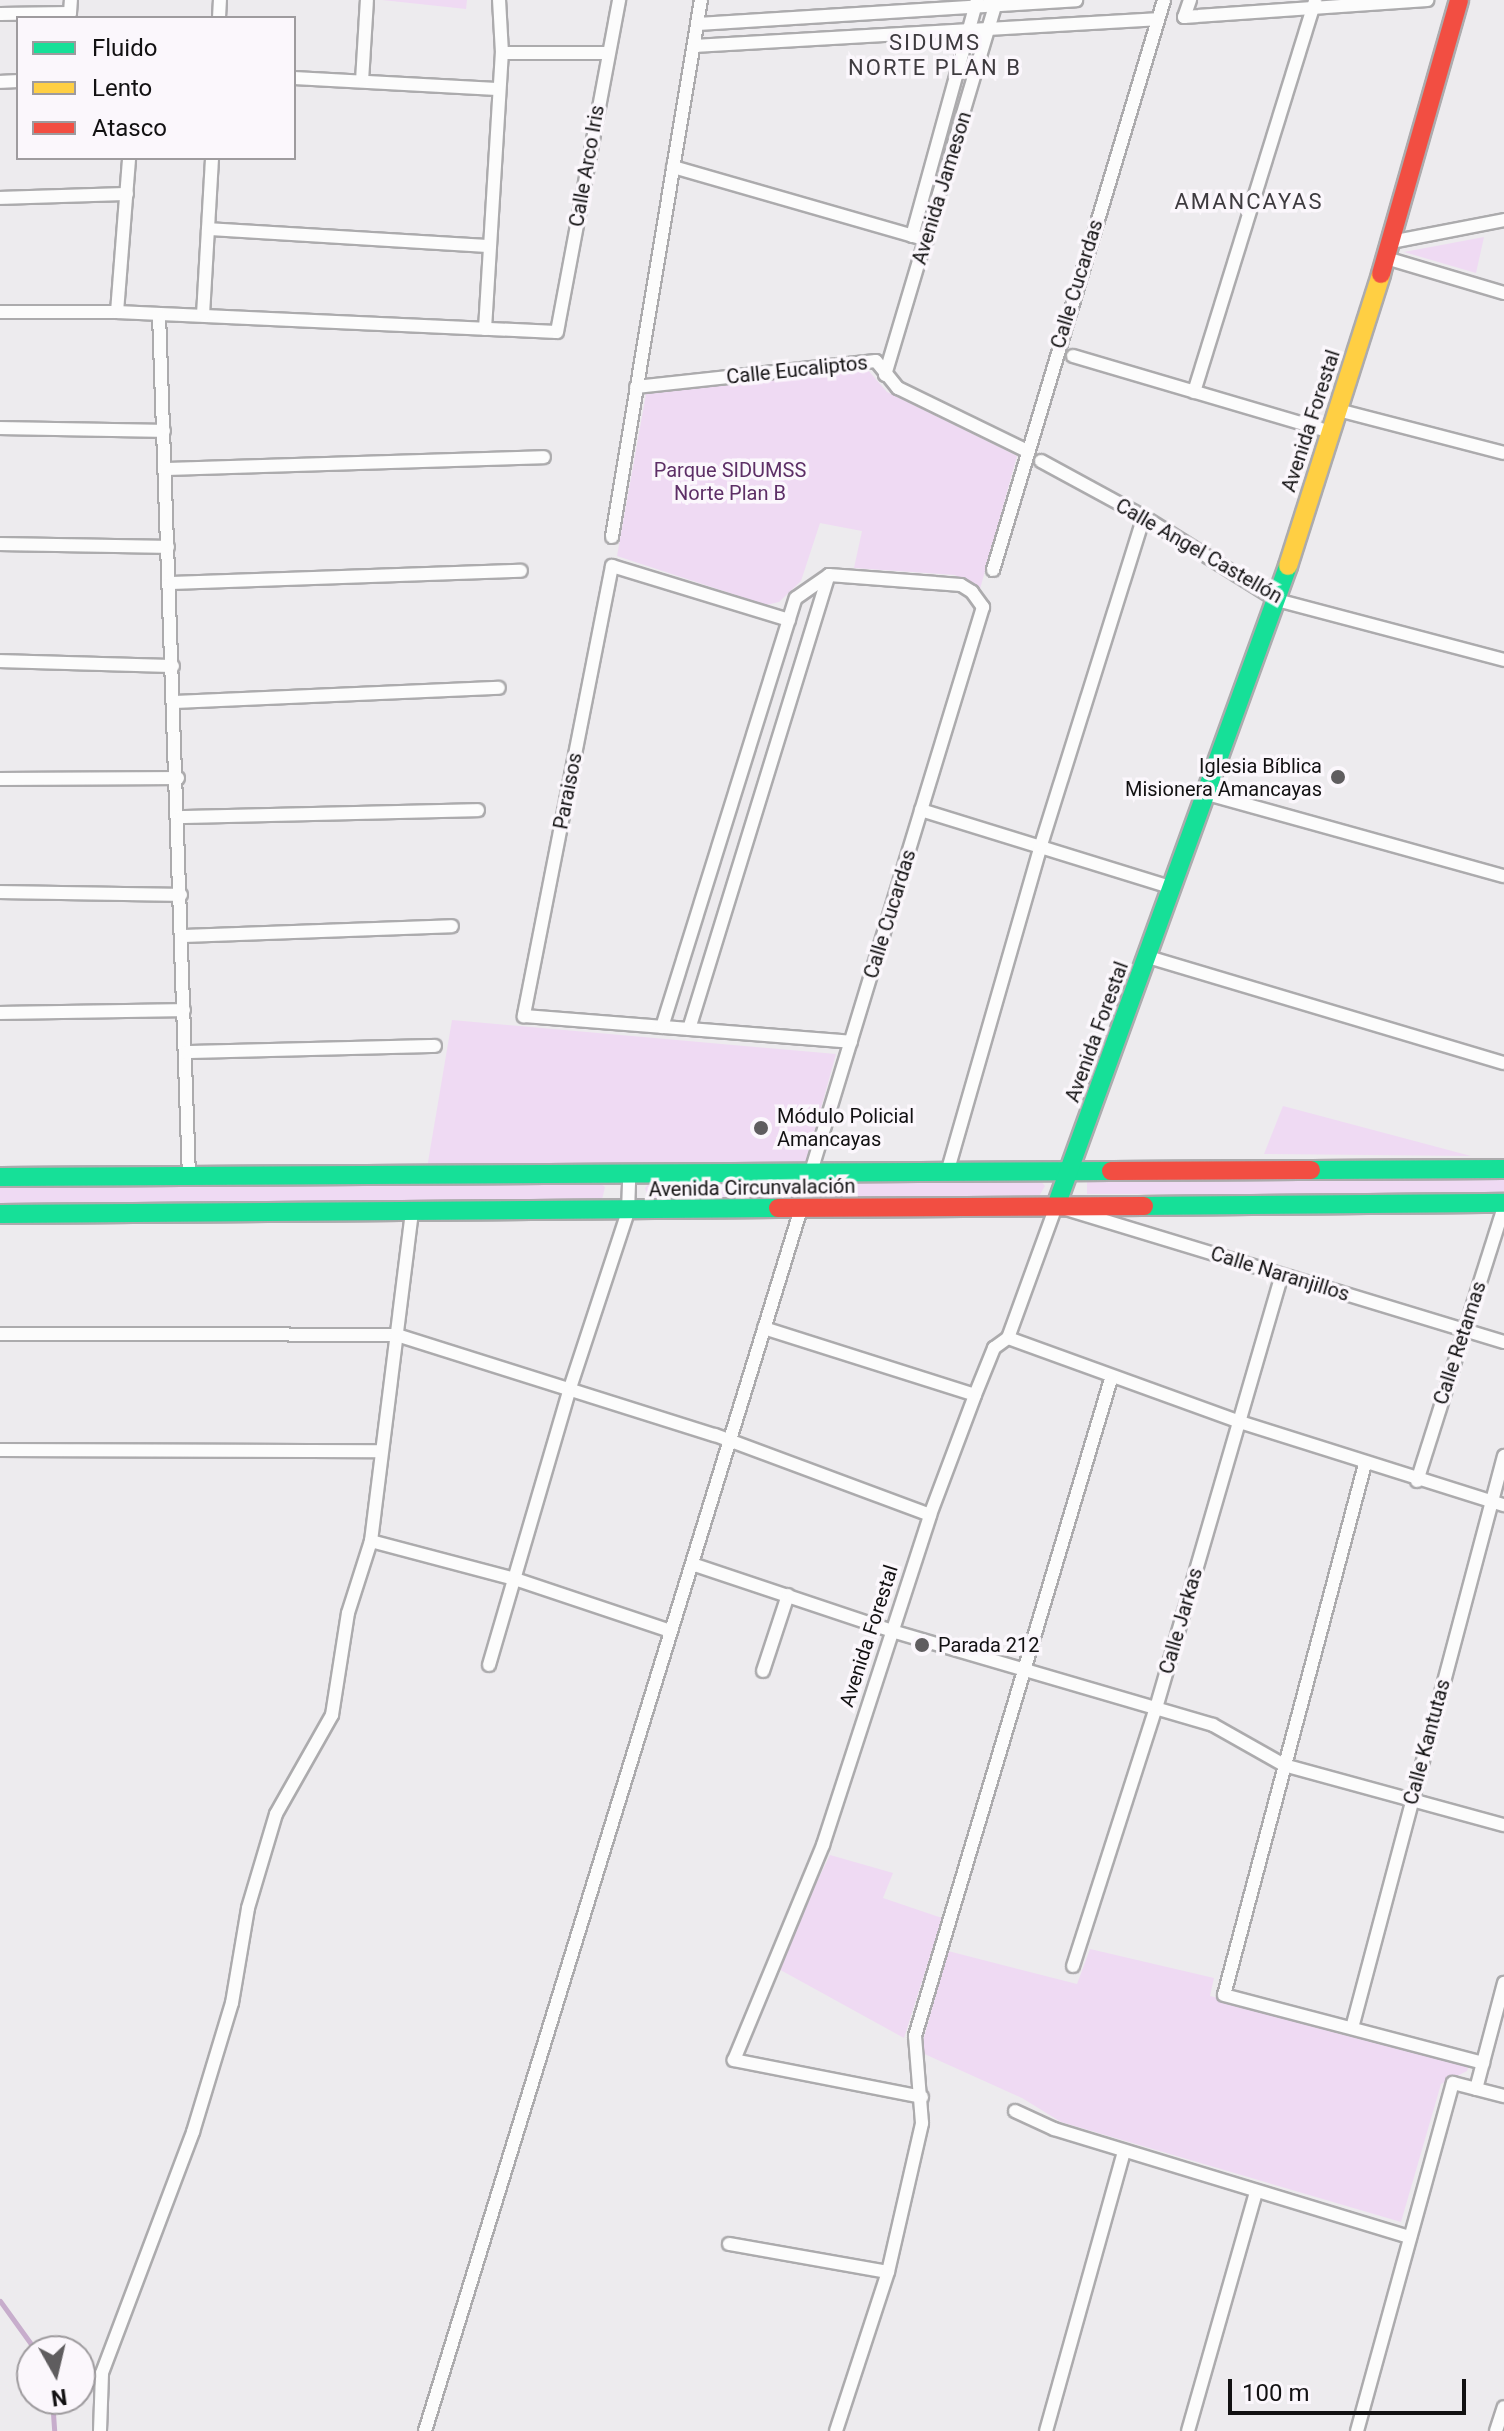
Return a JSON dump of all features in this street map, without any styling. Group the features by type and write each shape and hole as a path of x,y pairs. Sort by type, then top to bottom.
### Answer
{"main road":[{"name":"Avenida Forestal","path":"1056,1206 1173,888 1204,793 1277,600 1389,250 1459,0"},
{"name":"Avenida Circunvalación","path":"0,1177 1504,1169"},
{"name":"Avenida Circunvalación","path":"0,1214 1504,1205"}],"street":[{"path":"0,14 70,13 71,0"},
{"path":"362,81 367,0"},
{"path":"0,312 203,315 485,329 497,89 502,53 499,0"},
{"name":"Calle Arco Iris","path":"485,329 557,332 619,0"},
{"path":"612,537 701,0"},
{"path":"698,24 976,3 1076,0"},
{"name":"Calle Cucardas","path":"993,570 1164,0"},
{"path":"1190,0 1184,17 1314,4 1427,0"},
{"name":"Avenida Jameson","path":"885,375 997,2"},
{"name":"Avenida Jameson","path":"912,236 976,3"},
{"path":"1194,392 1314,4"},
{"path":"694,46 1156,19"},
{"path":"502,53 607,53"},
{"path":"296,78 497,89"},
{"path":"117,312 129,160"},
{"path":"203,315 212,160"},
{"path":"673,167 927,240"},
{"path":"0,198 127,194"},
{"path":"1389,250 1504,220"},
{"path":"208,229 489,246"},
{"path":"1389,250 1504,293"},
{"path":"159,314 180,817 189,1177"},
{"path":"1073,356 1332,432"},
{"name":"Calle Eucaliptos","path":"636,387 876,361 898,388 1027,451"},
{"path":"1338,410 1504,453"},
{"path":"0,428 164,431"},
{"path":"165,469 544,457"},
{"name":"Calle Angel Castellón","path":"1041,461 1144,517 1277,600 1504,660"},
{"path":"947,1173 1040,848 1144,517"},
{"path":"0,544 168,547"},
{"name":"Paraisos","path":"662,1027 524,1016 612,566 789,620"},
{"path":"170,583 521,571"},
{"path":"829,575 796,598 662,1027 851,1042"},
{"path":"689,1029 829,575"},
{"name":"Calle Cucardas","path":"810,1175 983,607 961,585 829,575"},
{"path":"0,661 173,666"},
{"path":"175,702 499,688"},
{"path":"0,779 178,778"},
{"path":"1204,793 1504,876"},
{"path":"180,817 478,810"},
{"path":"921,810 1173,888"},
{"path":"0,892 181,895"},
{"path":"183,936 452,926"},
{"path":"1148,957 1504,1063"},
{"path":"0,1013 184,1010"},
{"path":"186,1052 435,1046"},
{"path":"489,1665 570,1388 628,1212 629,1176"},
{"name":"Calle Retamas","path":"1417,1481 1504,1205"},
{"name":"Calle Naranjillos","path":"1056,1206 1504,1342"},
{"name":"Avenida Forestal","path":"922,2097 734,2060 823,1845 895,1632 930,1515 975,1395 994,1348 1008,1338 1056,1206"},
{"path":"425,2431 801,1209"},
{"path":"100,2431 102,2373 193,2132 232,2003 248,1908 276,1814 332,1715 348,1613 371,1541 412,1213"},
{"name":"Calle Jarkas","path":"1073,1966 1156,1708 1282,1275"},
{"path":"764,1328 975,1395"},
{"path":"0,1334 397,1335 570,1388 930,1515"},
{"path":"1008,1338 1111,1379 1417,1481 1504,1505"},
{"path":"836,2431 888,2272 922,2123 915,2036 1027,1670 1111,1379"},
{"path":"0,1450 380,1451"},
{"name":"Calle Kantutas","path":"1352,2028 1504,1456"},
{"path":"1365,1464 1224,1995 1483,2063"},
{"path":"371,1541 515,1579 670,1631"},
{"path":"692,1564 895,1632 1213,1725 1284,1765 1504,1825"},
{"path":"763,1671 788,1595"},
{"path":"1476,2089 1504,1983"},
{"path":"1357,2431 1453,2083 1504,2096"},
{"path":"1015,2111 1124,2152 1410,2237"},
{"path":"1046,2431 1124,2152"},
{"path":"1188,2431 1256,2193"},
{"path":"729,2244 888,2272"},
{"path":"1496,2431 1504,2407"}],"green space":[{"path":"382,0 467,0 466,9"},
{"path":"1484,237 1476,273 1404,252"},
{"name":"Parque SIDUMSS Norte Plan B","path":"867,369 887,392 1017,456 980,589 955,575 854,568 862,531 820,523 801,581 779,602 766,605 617,556 646,394"},
{"path":"452,1020 836,1054 806,1162 427,1168"},
{"path":"1283,1106 1471,1156 1264,1154"},
{"path":"1087,1177 1504,1177 1504,1194 1087,1194"},
{"path":"1040,1180 1045,1186 1038,1198 650,1202 645,1188 650,1183"},
{"path":"600,1183 605,1187 601,1204 0,1207 0,1187"},
{"path":"830,1855 893,1873 883,1898 942,1918 904,2038 775,1967"},
{"path":"1090,1949 1214,1978 1210,1996 1470,2062 1467,2071 1441,2084 1401,2222 1061,2122 1022,2098 920,2052 948,1951 1077,1984"}],"waterway":[{"path":"0,2301 24,2335"},
{"path":"53,2415 54,2431"}],"traffic: fast":[{"path":"1056,1206 1288,566"},
{"path":"1311,1170 1504,1169"},
{"path":"0,1177 1111,1171"},
{"path":"1144,1206 1504,1203"},
{"path":"0,1214 778,1208"}],"traffic: slow":[{"path":"1288,566 1381,274"}],"traffic: jam":[{"path":"1381,274 1459,0"},
{"path":"1111,1171 1311,1170"},
{"path":"778,1208 1144,1206"}],"place":[{"name":"Iglesia Bíblica Misionera Amancayas","path":"1338,777"},
{"name":"Módulo Policial Amancayas","path":"761,1128"},
{"name":"Parada 212","path":"922,1645"}],"district":[{"name":"SIDUMS NORTE PLAN B","path":"935,54"},
{"name":"AMANCAYAS","path":"1249,202"}]}
